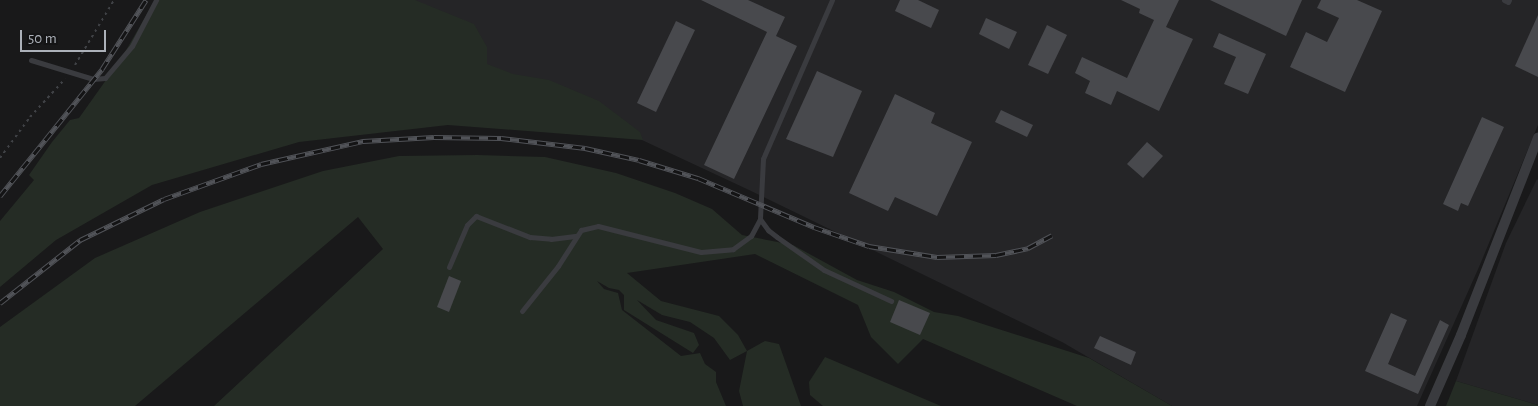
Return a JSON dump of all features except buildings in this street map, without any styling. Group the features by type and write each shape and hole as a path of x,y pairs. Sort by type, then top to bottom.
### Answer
{"street":[{"path":"1430,406 1461,335 1538,137"}],"lane":[{"path":"32,60 93,79 105,78 132,46 156,0"},
{"path":"522,312 558,266 582,230 598,226 701,252 733,249 751,236 760,219 763,159 832,0"},
{"path":"1504,0 1508,2 1509,0"},
{"path":"449,267 467,225 476,216 530,237 551,239 578,236"},
{"path":"760,219 768,230 824,270 891,301"}],"path":[{"path":"0,158 30,117 70,72 114,0"}],"shaded area":[{"path":"155,0 415,0 474,24 487,47 487,64 513,74 549,80 599,101 640,132 643,140 448,125 299,142 152,185 56,240 0,287 0,221 34,180 29,175 52,142 70,120 79,118 121,59"},
{"path":"342,0 1538,0 1538,125 1479,267 1417,406 1172,406 1062,342 749,190"},
{"path":"477,155 545,157 616,173 675,193 712,209 742,235 793,245 857,280 894,292 934,312 958,316 1089,358 1172,406 1077,406 923,339 898,364 871,337 858,305 755,254 627,273 661,301 719,316 738,335 747,351 730,360 714,338 690,322 662,315 637,300 656,320 694,333 699,345 693,353 624,310 624,295 619,290 609,288 597,281 604,289 618,293 622,310 681,356 700,353 705,364 716,372 716,382 726,406 214,406 383,249 358,217 135,406 0,406 0,327 95,258 200,212 323,171 399,156"},
{"path":"1537,179 1538,405 1456,381 1506,243"},
{"path":"765,341 779,344 801,406 743,406 739,391 747,351"},
{"path":"825,357 941,406 823,406 810,395 809,382"},
{"path":"1456,381 1538,405 1538,406 1446,406"}],"railway":[{"path":"0,196 102,69 146,0"},
{"path":"0,303 80,240 164,199 261,164 363,141 434,137 501,138 585,148 639,160 698,178 814,227 869,246 937,257 996,255 1028,248 1052,235"}]}
